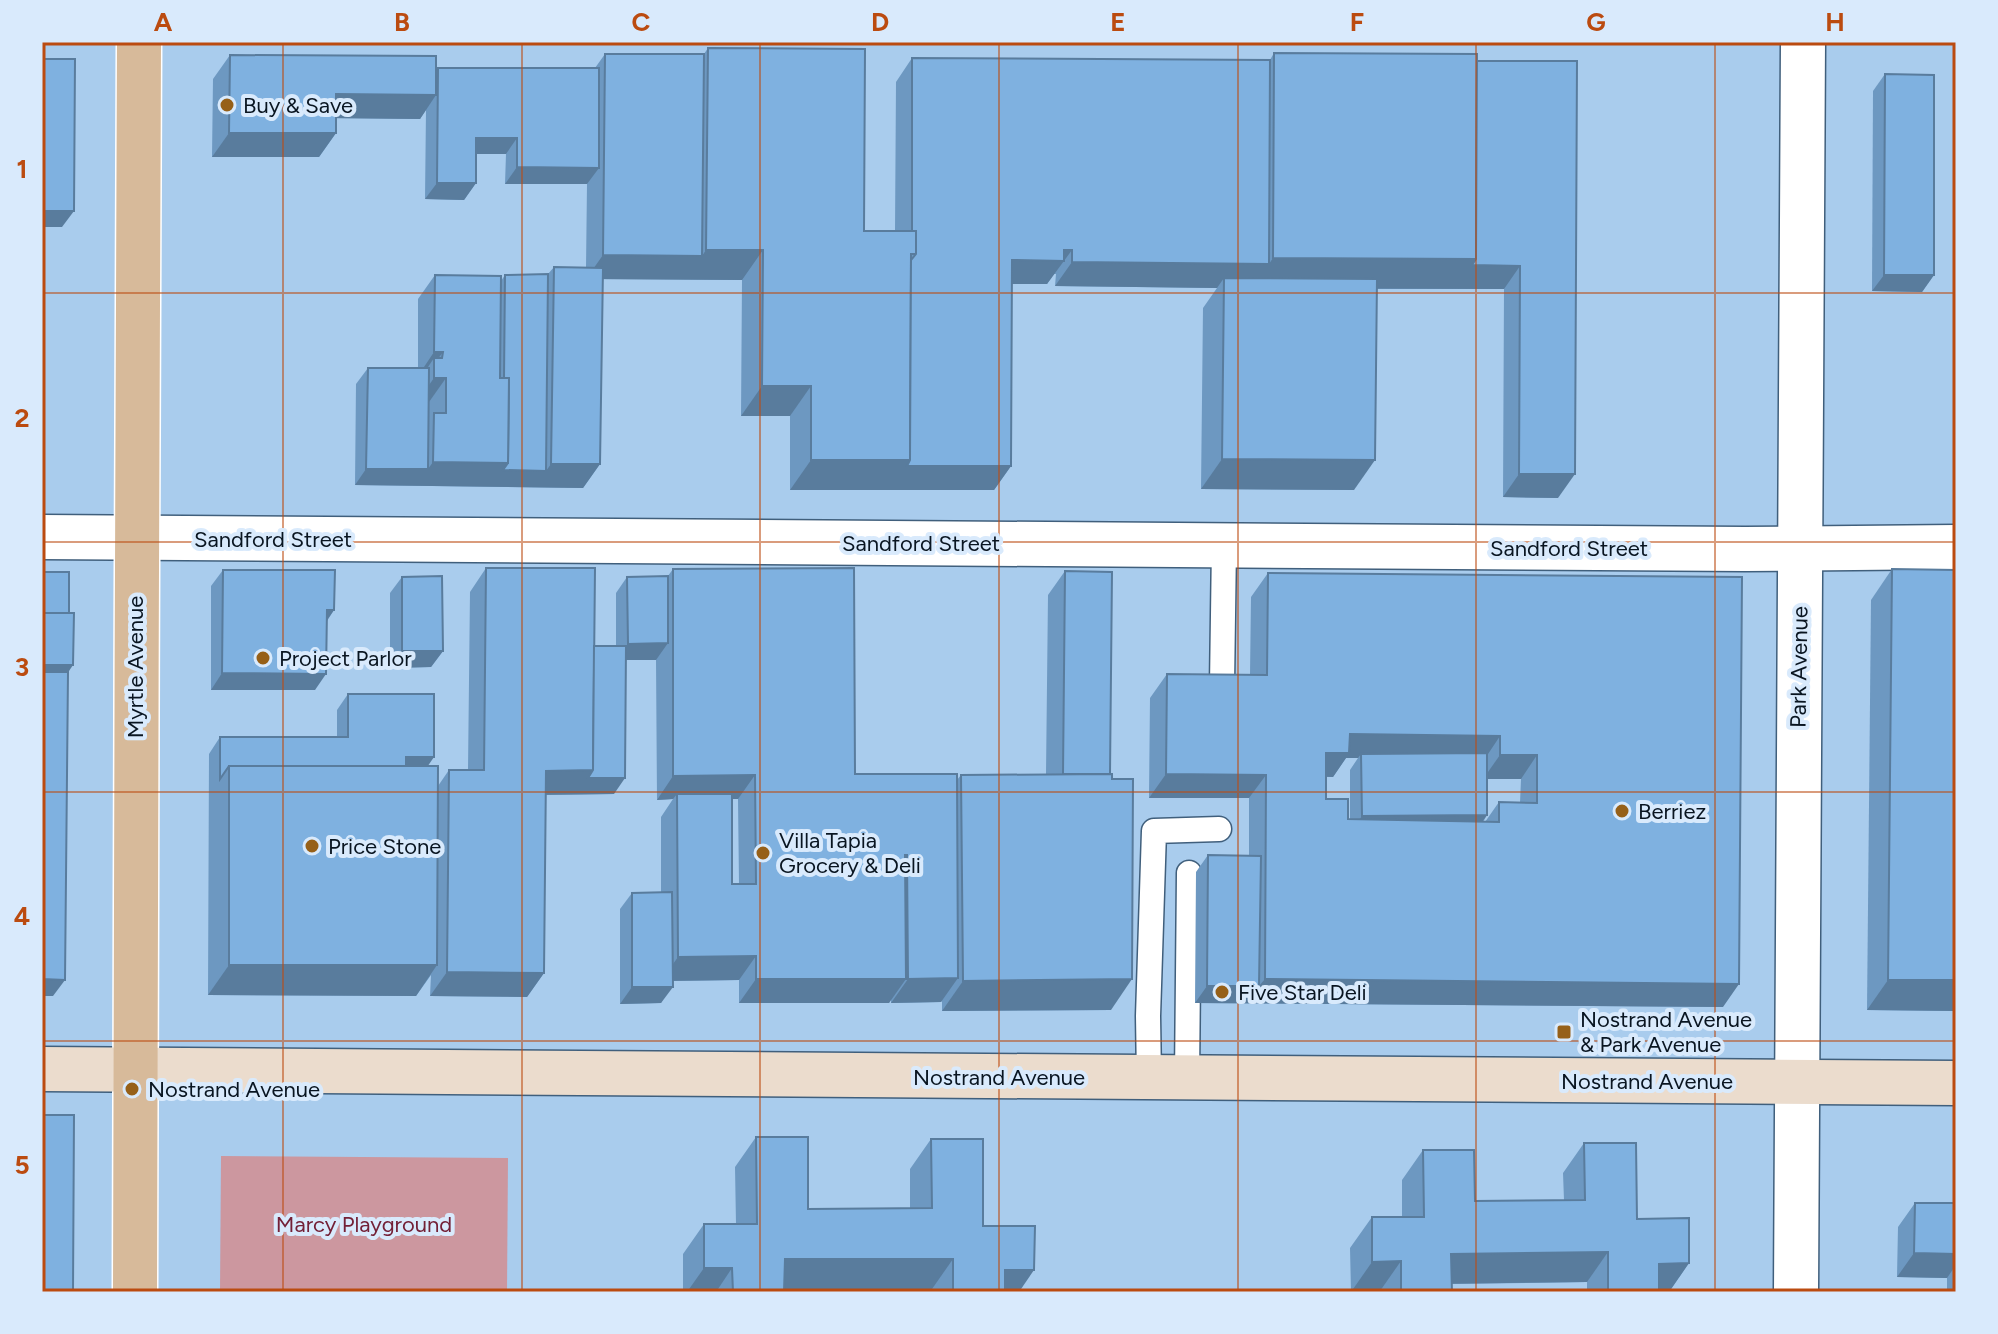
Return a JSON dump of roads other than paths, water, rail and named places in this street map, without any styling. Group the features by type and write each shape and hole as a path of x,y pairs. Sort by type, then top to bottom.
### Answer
{"main road":[{"name":"Myrtle Avenue","path":"135,1292 138,1070 135,538 139,42"},
{"name":"Nostrand Avenue","path":"42,1069 1956,1083"}],"street":[{"name":"Park Avenue","path":"1796,1292 1803,42"},
{"name":"Sandford Street","path":"42,537 1800,549 1956,547"}],"lane":[{"path":"1222,685 1224,545"},
{"path":"1168,1078 1148,1016 1154,831 1219,829"},
{"path":"1168,1078 1189,873"}],"place":[{"name":"Buy & Save","path":"227,105"},
{"name":"Project Parlor","path":"263,658"},
{"name":"Berriez","path":"1622,811"},
{"name":"Price Stone","path":"312,846"},
{"name":"Villa Tapia Grocery & Deli","path":"763,853"},
{"name":"Five Star Deli","path":"1222,992"},
{"name":"Nostrand Avenue & Park Avenue","path":"1564,1032"},
{"name":"Nostrand Avenue","path":"132,1089"}],"park label":[{"name":"Marcy Playground","path":"364,1224"}]}
